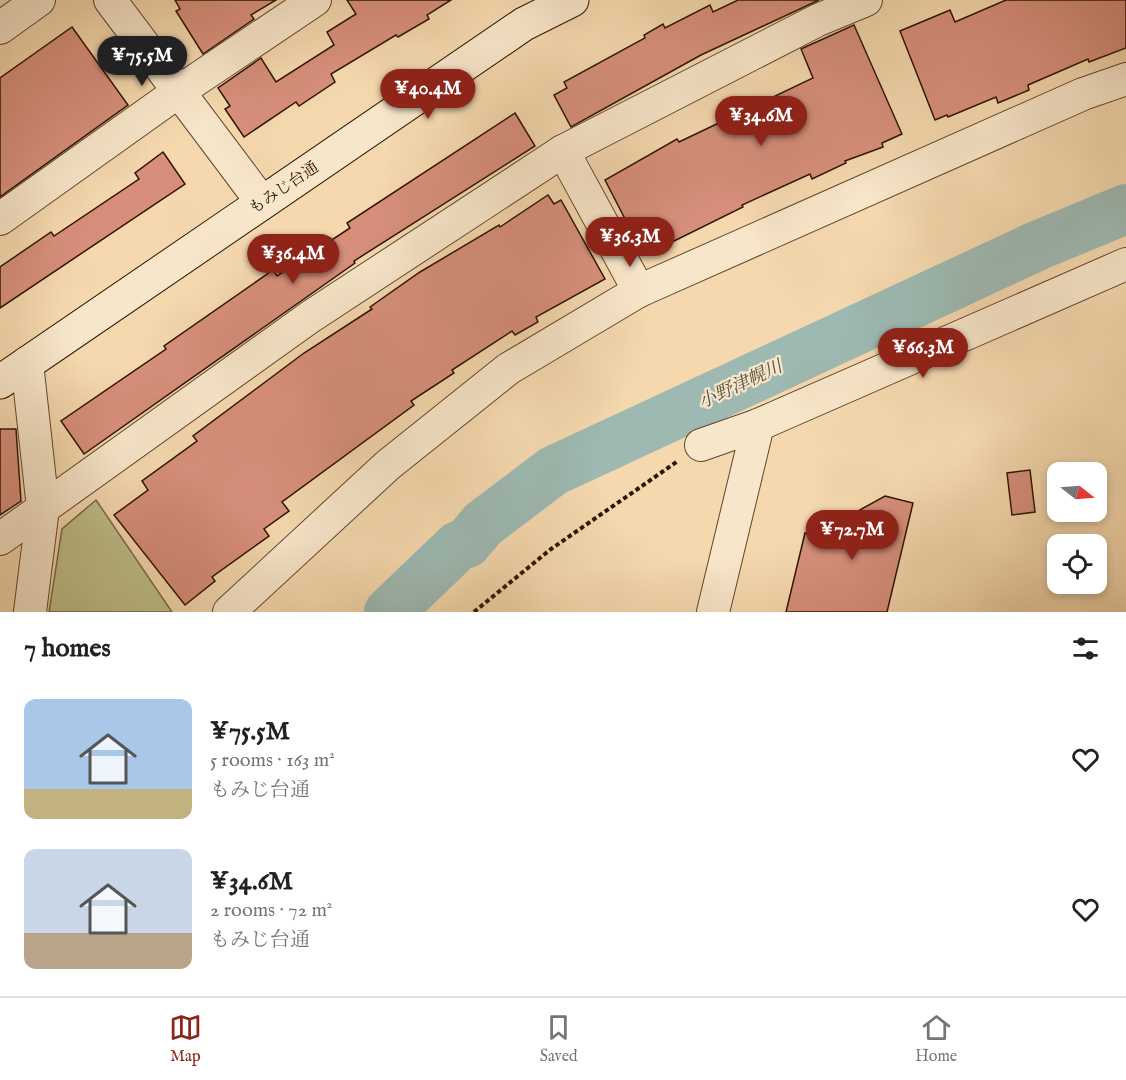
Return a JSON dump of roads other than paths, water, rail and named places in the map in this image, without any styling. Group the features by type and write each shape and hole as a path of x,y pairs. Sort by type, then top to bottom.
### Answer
{"street":[{"path":"0,28 39,0"},
{"path":"110,0 261,201"},
{"path":"0,219 178,92 315,0"},
{"name":"もみじ台通","path":"0,382 261,201 524,24 572,0"},
{"path":"0,539 310,318 563,152 818,20 866,0"},
{"path":"229,612 388,465 498,377 639,291 1083,94 1126,79"},
{"path":"563,152 639,291"},
{"path":"701,445 758,425 1126,264"},
{"path":"27,363 43,508 30,612"},
{"path":"713,612 758,425"}],"waterway":[{"name":"小野津幌川","path":"389,612 458,546 467,543 483,524 553,471 1039,245 1126,209"}]}
